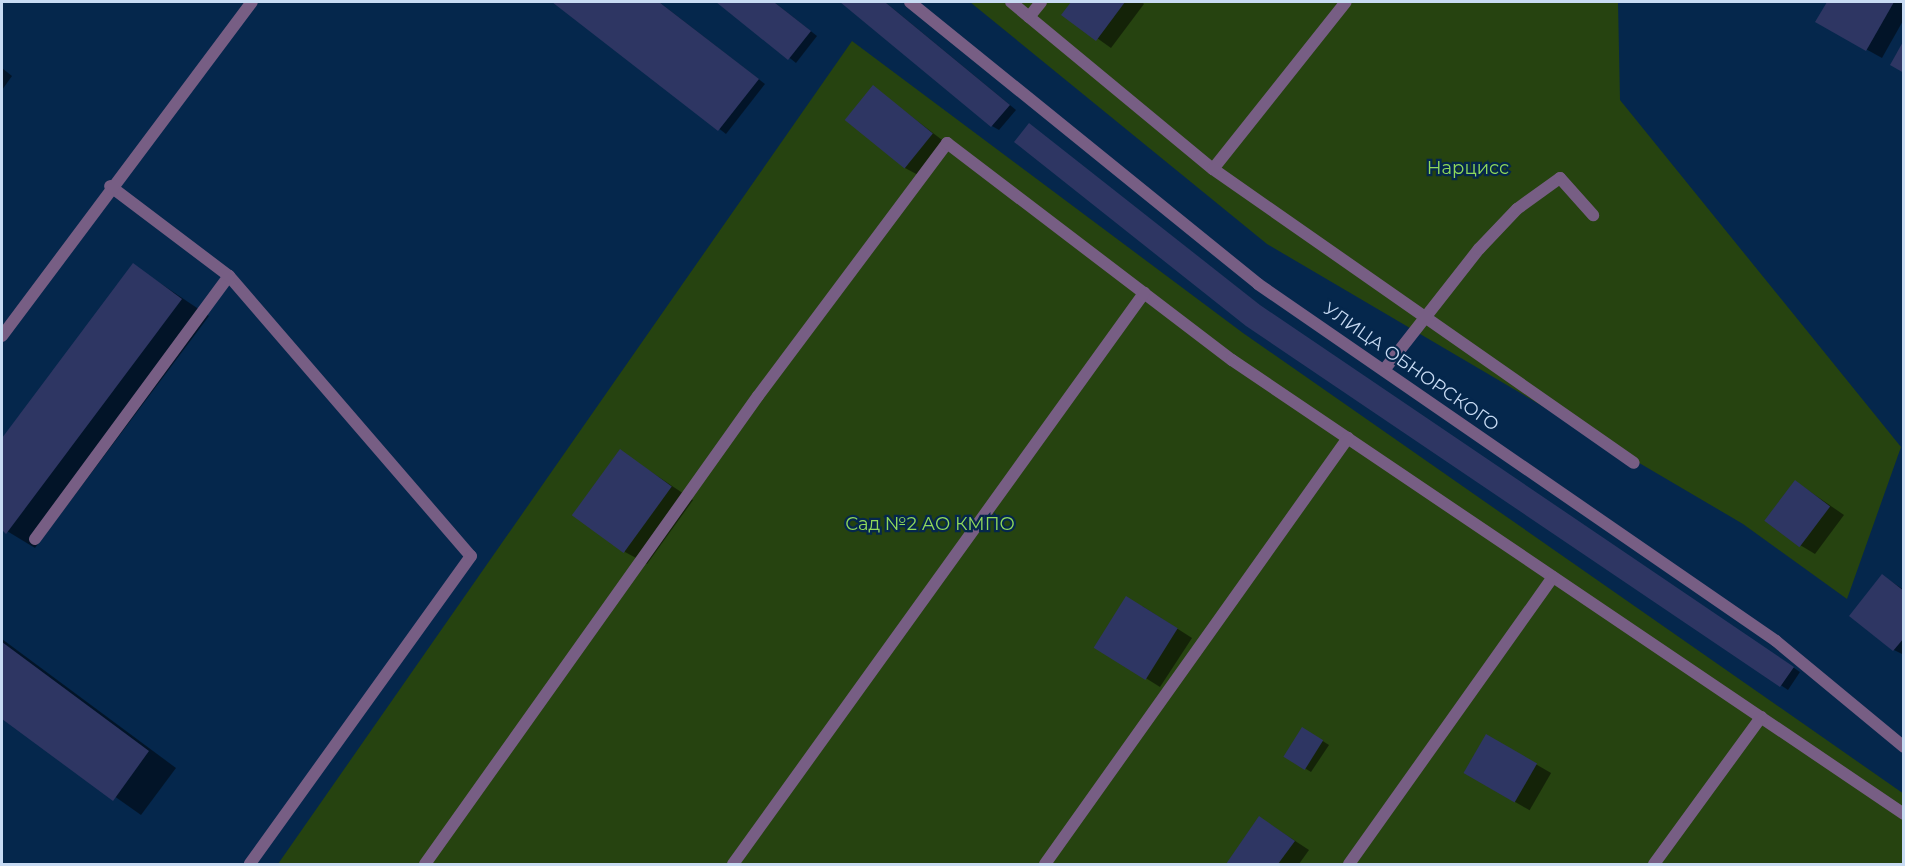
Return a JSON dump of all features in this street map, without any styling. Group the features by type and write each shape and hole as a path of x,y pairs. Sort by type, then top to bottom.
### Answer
{"street":[{"path":"2,336 110,186 252,2"},
{"name":"УЛИЦА ОБНОРСКОГО","path":"910,2 1258,284 1776,641 1904,747"},
{"path":"1011,2 1213,169 1634,463"},
{"path":"1029,17 1041,2"},
{"path":"1213,169 1346,2"},
{"path":"425,864 758,396 947,143 1144,293 1348,438 1904,814"},
{"path":"1384,370 1425,317 1517,209 1560,178 1593,214"},
{"path":"110,186 229,276 471,556 250,864"},
{"path":"35,539 229,276"},
{"path":"733,864 1144,293"},
{"path":"1045,864 1348,438"},
{"path":"1349,864 1553,577"},
{"path":"1654,864 1761,717"}],"green space":[{"name":"Нарцисс","path":"970,2 1618,2 1620,100 1901,447 1847,599 1743,524 1267,244"},
{"name":"Сад №2 АО КМПО","path":"852,41 1243,333 1904,794 1903,864 278,864"}],"building":[{"path":"552,2 659,2 759,79 718,131"},
{"path":"716,2 774,2 811,31 788,60"},
{"path":"840,2 885,2 1010,105 991,127"},
{"path":"1071,2 1125,2 1096,41 1061,15"},
{"path":"1827,2 1894,2 1866,51 1815,22"},
{"path":"1904,40 1904,73 1890,65"},
{"path":"873,85 933,133 905,168 845,120"},
{"path":"1029,123 1260,305 1794,667 1780,687 1246,326 1014,142"},
{"path":"133,263 182,299 6,534 2,530 2,438"},
{"path":"620,449 672,487 624,553 572,515"},
{"path":"1795,480 1830,506 1799,547 1764,521"},
{"path":"1882,574 1904,591 1904,638 1893,651 1849,616"},
{"path":"1126,596 1178,628 1145,680 1094,648"},
{"path":"2,642 149,751 113,801 2,719"},
{"path":"1302,727 1323,740 1305,770 1283,757"},
{"path":"1486,734 1537,764 1515,802 1464,773"},
{"path":"1259,816 1295,841 1278,864 1226,864"}]}
